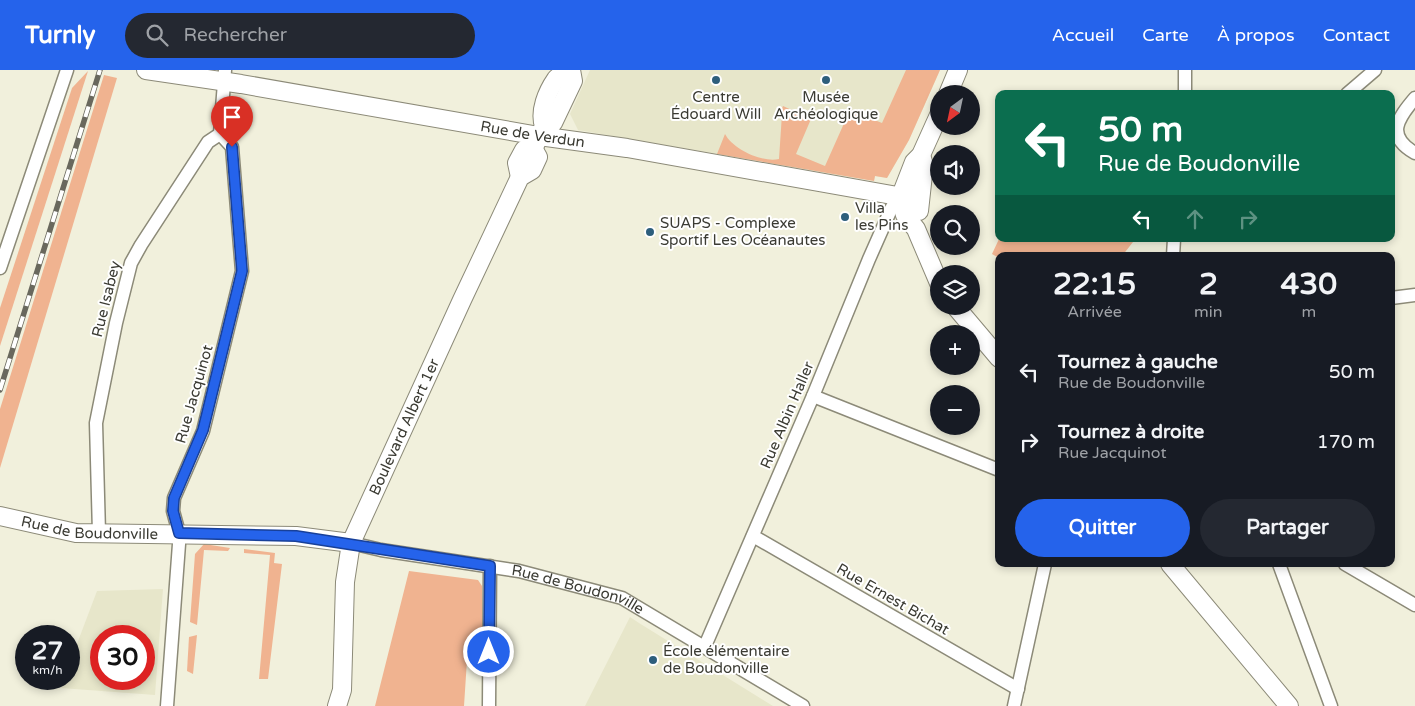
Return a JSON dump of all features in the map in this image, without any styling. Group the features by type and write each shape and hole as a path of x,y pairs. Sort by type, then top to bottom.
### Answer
{"main road":[{"name":"Rue de Verdun","path":"146,70 225,76 539,137 655,153 900,198 920,200"},
{"name":"Boulevard Albert 1er","path":"340,698 345,582 351,543 520,177 532,170 538,157 540,115 553,86 557,78 571,70"},
{"path":"952,85 958,70"},
{"path":"930,135 921,155 914,162 900,198 905,215 916,229 931,265"},
{"path":"916,229 924,166 921,155"},
{"path":"963,315 995,353"},
{"name":"Rue de Boudonville","path":"0,516 67,532 296,536 351,543"},
{"path":"1173,567 1289,706"},
{"path":"340,698 351,706"}],"street":[{"path":"0,268 67,70"},
{"path":"1185,70 1185,90"},
{"path":"1352,90 1375,70"},
{"path":"220,134 225,76"},
{"path":"1415,98 1397,122 1397,131 1403,145 1415,153"},
{"name":"Rue Jacquinot","path":"167,706 179,533 173,511 174,498 203,430 242,271 232,147 220,134"},
{"name":"Rue Isabey","path":"99,533 96,423 116,323 132,263 138,249 208,142 220,134"},
{"name":"Rue Albin Haller","path":"705,646 813,396 869,259 892,207 900,198"},
{"path":"1395,298 1415,295"},
{"path":"813,396 995,468"},
{"name":"Rue Ernest Bichat","path":"753,536 1018,689"},
{"name":"Rue de Boudonville","path":"351,543 391,552 490,566 622,598 803,706"},
{"path":"489,706 490,566"},
{"path":"1014,706 1044,567"},
{"path":"1280,567 1331,706"},
{"path":"1350,567 1415,605"}],"shaded area":[{"path":"590,70 940,70 933,85 930,85 930,93 909,140 887,178 875,176 874,181 578,130 570,114"},
{"path":"906,70 940,70 933,85 930,85 930,93 909,140 887,178 875,176 874,181 717,154 725,134 734,145 749,154 765,159 779,159 782,114 780,113 783,106 811,119 796,154 825,166 850,110 882,123"},
{"path":"88,71 0,346 0,308 72,88"},
{"path":"104,75 117,78 0,468 0,409"},
{"path":"998,242 1133,242 1125,252 995,252 995,256 992,254"},
{"path":"204,544 230,548 228,551 204,550 197,625 190,622 195,554"},
{"path":"244,549 275,553 274,563 282,564 268,679 259,679 270,555 244,553"},
{"path":"409,571 478,580 482,586 482,630 477,629 473,661 467,660 464,706 375,706"},
{"path":"163,589 155,695 80,689 80,636 97,591"},
{"name":"École élémentaire de Boudonville","path":"630,617 639,623 773,706 585,706"},
{"path":"197,635 193,674 187,671 189,637"}],"railway":[{"path":"0,390 100,70"}],"place":[{"name":"Centre Édouard Will","path":"716,80"},
{"name":"Musée Archéologique","path":"826,80"},
{"name":"Villa les Pins","path":"845,217"},
{"name":"SUAPS - Complexe Sportif Les Océanautes","path":"650,232"},
{"name":"École élémentaire de Boudonville","path":"653,660"}],"route":[{"path":"232,147 242,271 203,430 174,498 173,511 179,533 296,536 490,566 489,652"}]}
